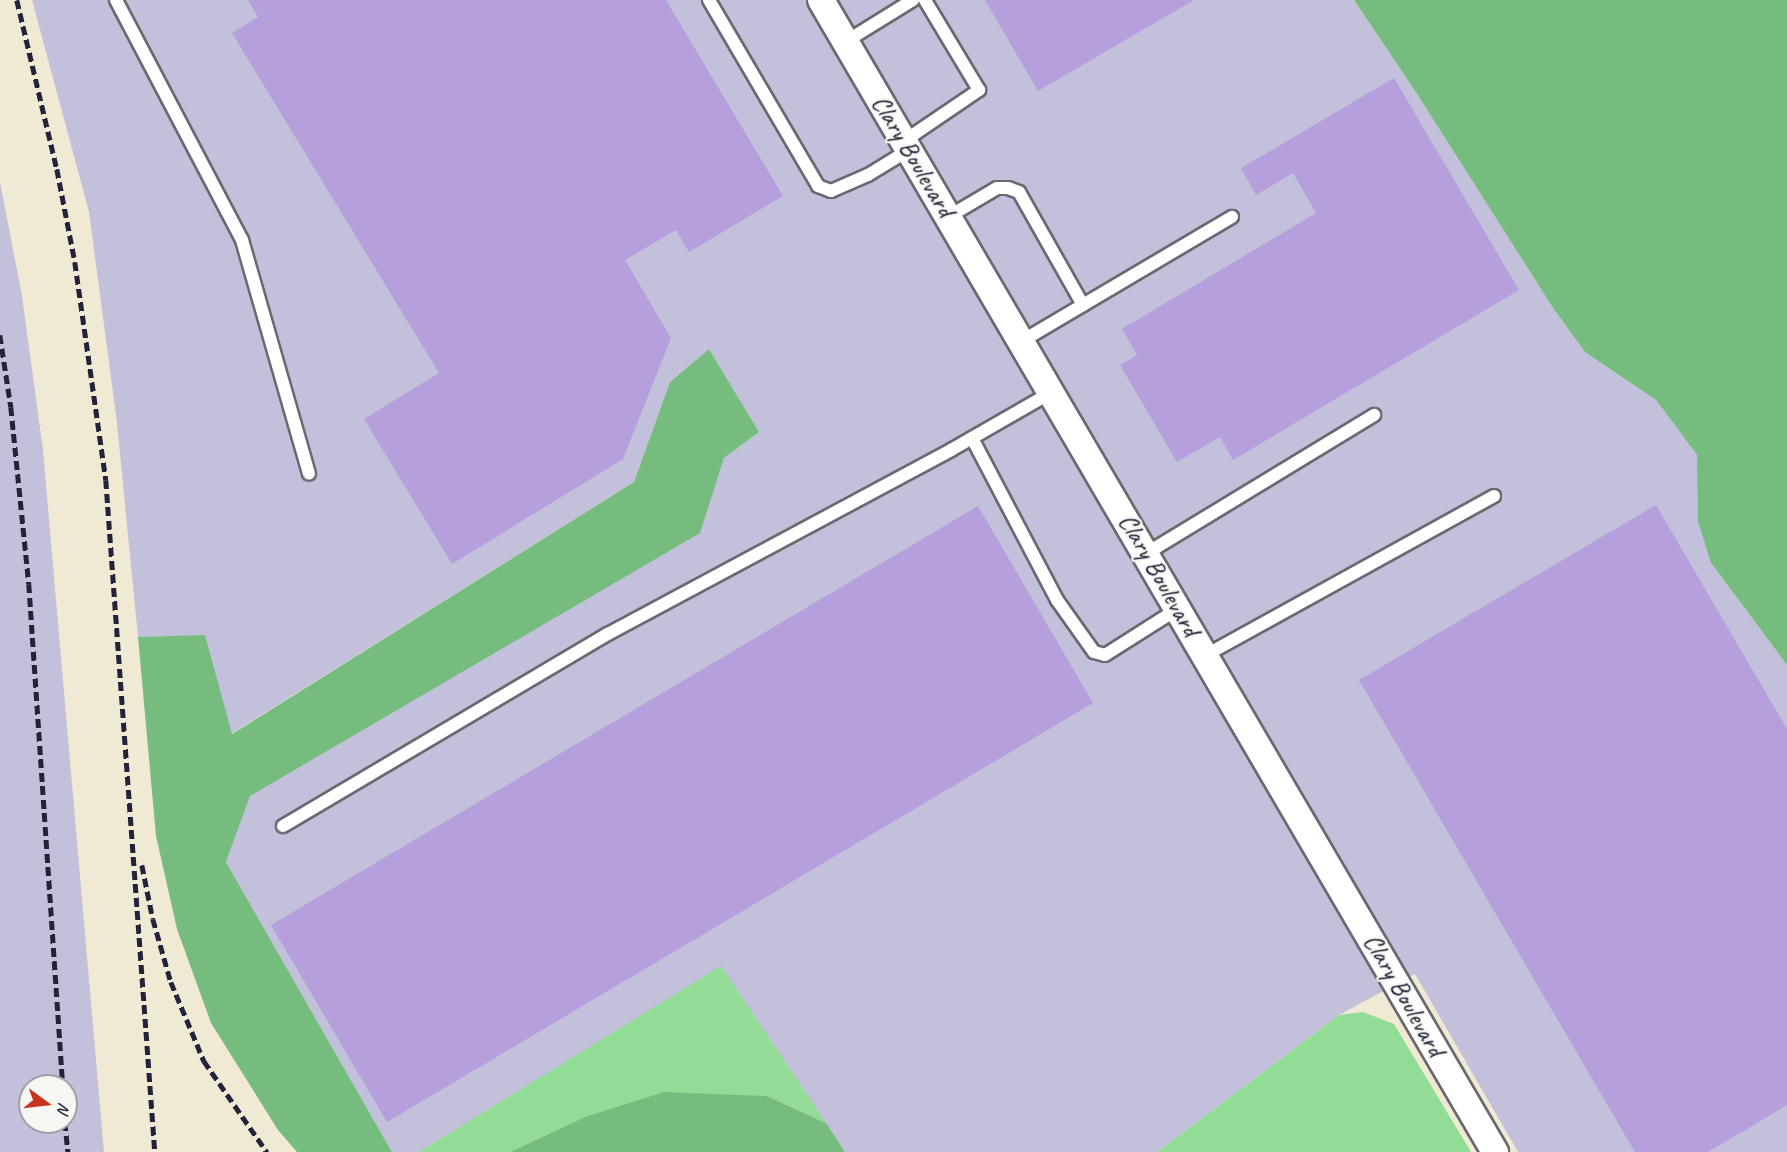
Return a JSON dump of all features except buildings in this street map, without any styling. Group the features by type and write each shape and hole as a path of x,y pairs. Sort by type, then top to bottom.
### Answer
{"street":[{"name":"Clary Boulevard","path":"820,0 1147,553 1495,1152"}],"lane":[{"path":"116,0 242,240 309,474"},
{"path":"709,0 818,186 831,191 868,175 979,90 925,0"},
{"path":"846,42 913,0"},
{"path":"948,217 998,188 1008,188 1019,192 1083,305"},
{"path":"1022,341 1233,217"},
{"path":"283,826 608,634 972,438 1052,392"},
{"path":"1147,553 1374,415"},
{"path":"972,438 1057,600 1094,651 1105,656 1179,608"},
{"path":"1206,656 1494,496"}],"shaded area":[{"path":"32,0 1354,0 1419,97 1553,308 1585,352 1656,400 1697,455 1711,563 1787,665 1787,1152 1518,1152 1415,974 1339,1015 1157,1152 845,1152 721,967 419,1152 392,1152 226,862 250,795 699,533 724,458 759,432 709,349 670,382 634,482 231,734 205,636 138,637 117,423 89,212"},
{"path":"0,182 22,296 43,450 104,1152 0,1152"}],"green space":[{"path":"1354,0 1787,0 1787,665 1711,563 1698,521 1697,455 1656,400 1585,352 1553,308 1419,97"},
{"path":"709,349 759,432 724,458 700,533 250,796 226,862 392,1152 297,1152 278,1130 211,1023 177,929 156,836 138,637 205,635 232,734 634,482 670,382"},
{"path":"721,966 826,1123 767,1096 585,1117 510,1152 419,1152"},
{"path":"1363,1012 1394,1024 1471,1152 1157,1152 1339,1015"},
{"path":"664,1092 767,1096 826,1123 845,1152 510,1152 585,1117"}],"railway":[{"path":"17,0 57,169 75,262 106,480 155,1152"},
{"path":"0,335 11,407 29,584 62,1074"},
{"path":"142,865 153,919 171,982 204,1061 267,1152"},
{"path":"66,1134 68,1152"}]}
